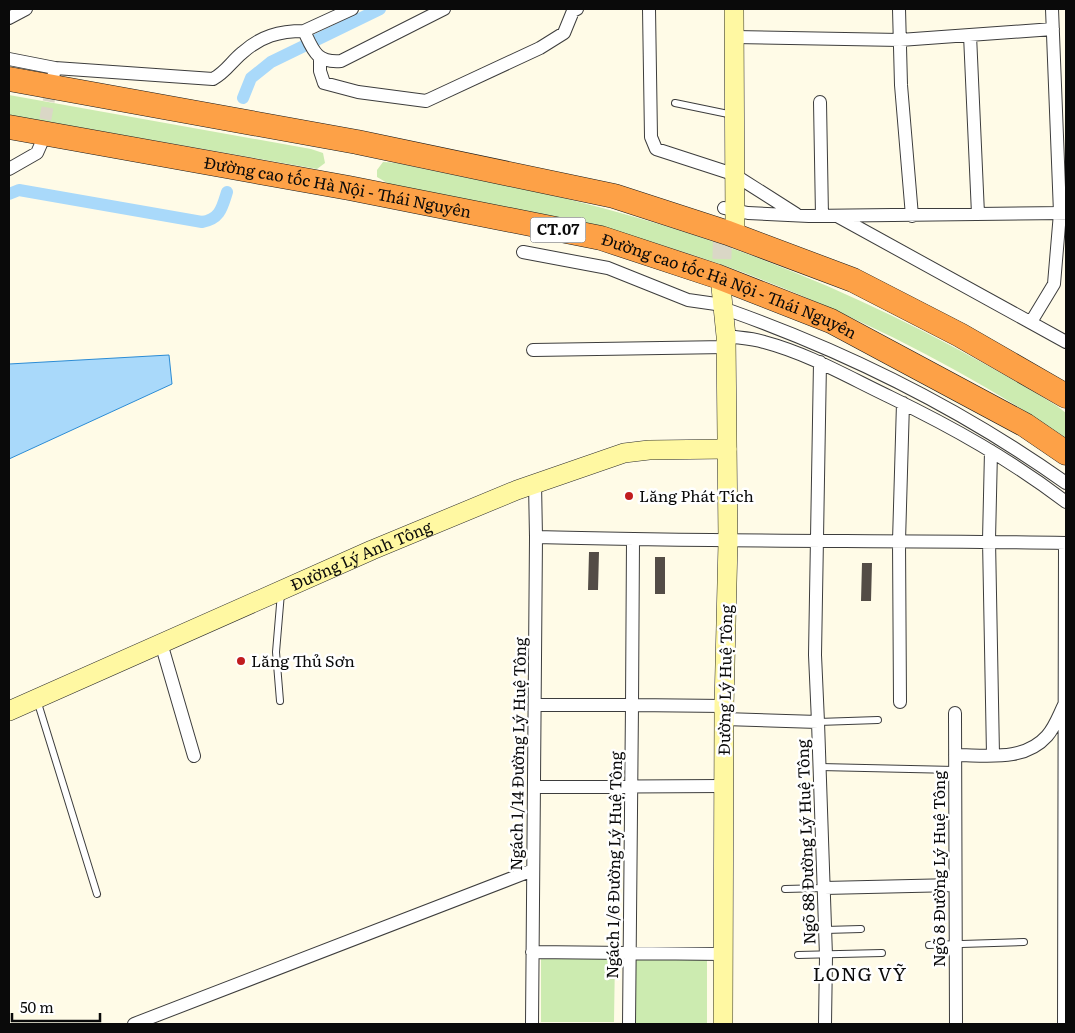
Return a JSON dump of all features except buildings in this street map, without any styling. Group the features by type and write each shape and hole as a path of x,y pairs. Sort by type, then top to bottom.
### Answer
{"highway":[{"path":"9,79 357,142 614,196 728,233 853,280 960,335 1066,396"},
{"name":"Đường cao tốc Hà Nội - Thái Nguyên","path":"9,126 349,188 601,238 716,276 831,321 1025,425 1066,453"}],"main road":[{"path":"730,218 734,174 734,9"},
{"name":"Đường Lý Huệ Tông","path":"723,1024 723,786 728,542 727,298"},
{"name":"Đường Lý Anh Tông","path":"9,711 372,550 535,483 607,457 635,451 727,449"}],"street":[{"path":"9,18 26,9"},
{"path":"9,59 55,68 105,70 206,80 223,74 242,53 264,38 281,31 305,33 352,9"},
{"path":"316,54 330,62 341,61 444,9"},
{"path":"305,33 316,54 324,83 358,92 426,101 540,48 564,33 573,12 577,9"},
{"path":"649,9 650,137 656,149 734,174 798,215"},
{"path":"899,9 912,216"},
{"path":"1031,322 1054,284 1063,213 1052,9"},
{"path":"734,37 900,40 1053,31 1066,34"},
{"path":"970,35 978,214"},
{"path":"52,83 55,68"},
{"path":"820,102 822,216"},
{"path":"9,169 36,154 41,144"},
{"path":"730,218 748,214 912,216 1063,213"},
{"path":"836,216 1066,342"},
{"path":"522,252 608,268 688,300 727,298 941,404 1066,483"},
{"path":"533,350 762,341 820,362 936,418 1026,472 1066,502"},
{"path":"818,722 815,655 820,362"},
{"path":"900,702 899,541 903,403"},
{"path":"991,451 989,540 993,755"},
{"name":"Ngách 1/14 Đường Lý Huệ Tông","path":"532,1024 535,483"},
{"path":"536,536 728,542 816,540 1066,542 1064,1024"},
{"name":"Ngách 1/6 Đường Lý Huệ Tông","path":"629,1024 633,540"},
{"path":"161,643 194,756"},
{"path":"955,755 1015,755 1046,737 1066,701"},
{"name":"Ngõ 88 Đường Lý Huệ Tông","path":"535,705 632,705 818,722 826,956 825,1024"},
{"name":"Ngõ 8 Đường Lý Huệ Tông","path":"955,714 956,1024"},
{"path":"534,787 723,786"},
{"path":"134,1024 533,870"},
{"path":"824,888 955,885"},
{"path":"532,952 724,954"}],"lane":[{"path":"675,103 734,115"},
{"path":"280,701 276,652 281,590"},
{"path":"36,699 97,894"},
{"path":"818,722 878,720"},
{"path":"820,768 955,770"},
{"path":"785,889 824,888"},
{"path":"825,930 861,928"},
{"path":"929,945 1024,942"},
{"path":"798,955 826,956 882,953"}],"green space":[{"path":"9,95 311,149 323,153 325,163 317,169 9,115"},
{"path":"383,162 404,164 498,184 647,220 718,243 788,270 924,331 991,367 1057,406 1066,413 1066,438 1017,406 912,347 857,320 745,273 689,254 603,229 389,184 377,177 377,170"},
{"path":"541,956 615,957 614,1022 541,1022"},
{"path":"633,959 707,959 707,1024 633,1024"}],"water":[{"path":"169,355 172,384 9,459 9,364"}],"waterway":[{"path":"243,98 251,78 271,62 380,9"},
{"path":"9,194 19,190 202,222 208,221 217,215 222,208 227,192"}],"tunnel":[{"path":"42,137 52,83"},
{"path":"721,287 723,224"}],"place":[{"name":"Lăng Phát Tích","path":"629,496"},
{"name":"Lăng Thủ Sơn","path":"241,661"}],"district":[{"name":"LONG VỸ","path":"860,974"}]}
